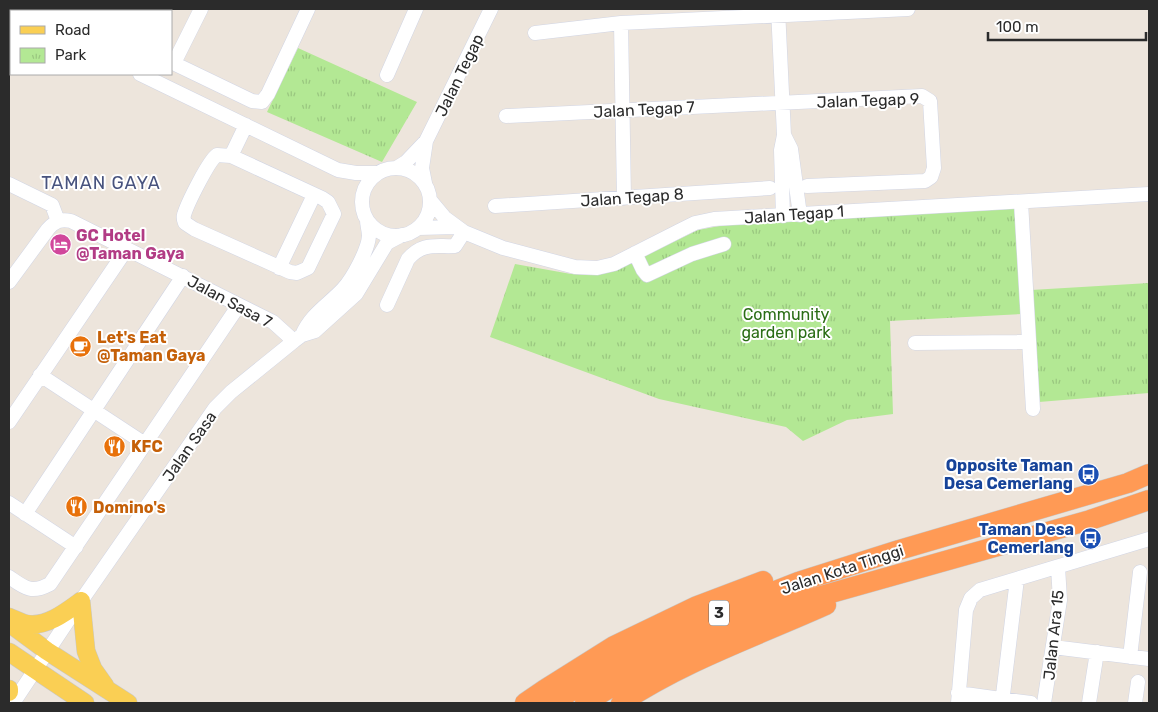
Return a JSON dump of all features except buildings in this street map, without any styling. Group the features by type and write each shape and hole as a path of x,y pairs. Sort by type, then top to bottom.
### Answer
{"highway":[{"name":"Jalan Kota Tinggi","path":"552,703 622,660 700,621 798,582 898,550 1128,483 1149,474"},
{"name":"Jalan Kota Tinggi","path":"585,703 633,674 708,636 803,600 1090,520 1149,500"},
{"path":"525,703 614,646 697,606 793,570 847,558 898,550"},
{"path":"621,703 641,690 716,651 899,573"}],"main road":[{"path":"9,616 27,624 43,622 62,615 81,601"},
{"path":"81,601 86,651 93,669 108,690"},
{"path":"9,623 128,703"},
{"path":"9,652 85,703"}],"street":[{"path":"201,9 172,63 252,101 262,102 268,94 308,9"},
{"path":"387,75 416,9"},
{"name":"Jalan Tegap","path":"398,168 426,141 491,9"},
{"path":"535,33 621,23 778,12 908,9"},
{"path":"778,12 784,135 781,150 783,216"},
{"path":"621,23 624,198"},
{"path":"142,75 338,170 376,174"},
{"name":"Jalan Tegap 9","path":"782,103 922,96 930,101 934,168 931,177 925,181 807,186"},
{"name":"Jalan Tegap 7","path":"506,116 782,103"},
{"path":"231,156 246,125"},
{"path":"784,135 791,149 800,215"},
{"name":"Jalan Tegap","path":"425,183 422,168 426,141"},
{"path":"217,156 231,156 314,195 328,202 334,214 308,268 297,273 279,268 185,223 184,215 210,162 217,156"},
{"path":"398,168 413,172 425,183 430,200 427,215 418,228 402,235 389,235 376,230 367,220 363,211 364,190 368,181 376,174 387,169 398,168"},
{"path":"338,170 357,189 362,201"},
{"path":"9,184 52,206 58,221 48,229 9,282"},
{"name":"Jalan Tegap 8","path":"494,206 770,188"},
{"name":"Jalan Tegap 1","path":"430,200 445,218 460,229 503,248 575,267 597,268 614,264 696,223 714,219 1149,194"},
{"path":"279,268 314,195"},
{"path":"1021,202 1033,409"},
{"name":"Jalan Sasa 7","path":"58,221 63,219 71,221 274,322 298,338"},
{"name":"Jalan Sasa","path":"298,338 307,322 344,288 355,270 364,253 369,236 367,220"},
{"name":"Jalan Tegap 1","path":"418,228 460,229"},
{"path":"387,305 408,259 413,253 420,248 433,245 455,246 460,229"},
{"name":"Jalan Sasa","path":"13,703 81,601 215,408 231,392 298,338 315,331 356,294 387,242 402,235"},
{"path":"635,253 647,275 692,254 724,244"},
{"path":"9,422 126,250"},
{"path":"25,514 183,276"},
{"path":"9,577 31,590 40,589 50,584 239,305"},
{"path":"915,344 1029,342"},
{"path":"40,375 145,444"},
{"path":"9,503 76,546"},
{"path":"1032,703 958,698 966,610 971,598 980,590 1149,539"},
{"name":"Jalan Ara 15","path":"1044,703 1060,600 1058,567"},
{"path":"1130,657 1140,572"},
{"path":"1002,701 1017,579"},
{"path":"1053,647 1149,659"},
{"path":"1090,703 1097,652"},
{"path":"1135,703 1138,682"}],"green space":[{"path":"298,48 417,102 382,162 267,112"},
{"name":"Community garden park","path":"1016,207 1022,314 890,321 893,414 847,420 803,441 786,427 659,399 490,337 515,264 571,274 598,275 619,268 698,230 730,224"},
{"path":"1149,283 1149,393 1039,402 1031,290"}],"place":[{"name":"GC Hotel @Taman Gaya","path":"60,244"},
{"name":"Let's Eat @Taman Gaya","path":"81,346"},
{"name":"KFC","path":"115,446"},
{"name":"Opposite Taman Desa Cemerlang","path":"1089,474"},
{"name":"Domino's","path":"77,507"},
{"name":"Taman Desa Cemerlang","path":"1090,538"}],"district":[{"name":"TAMAN GAYA","path":"101,183"}]}
